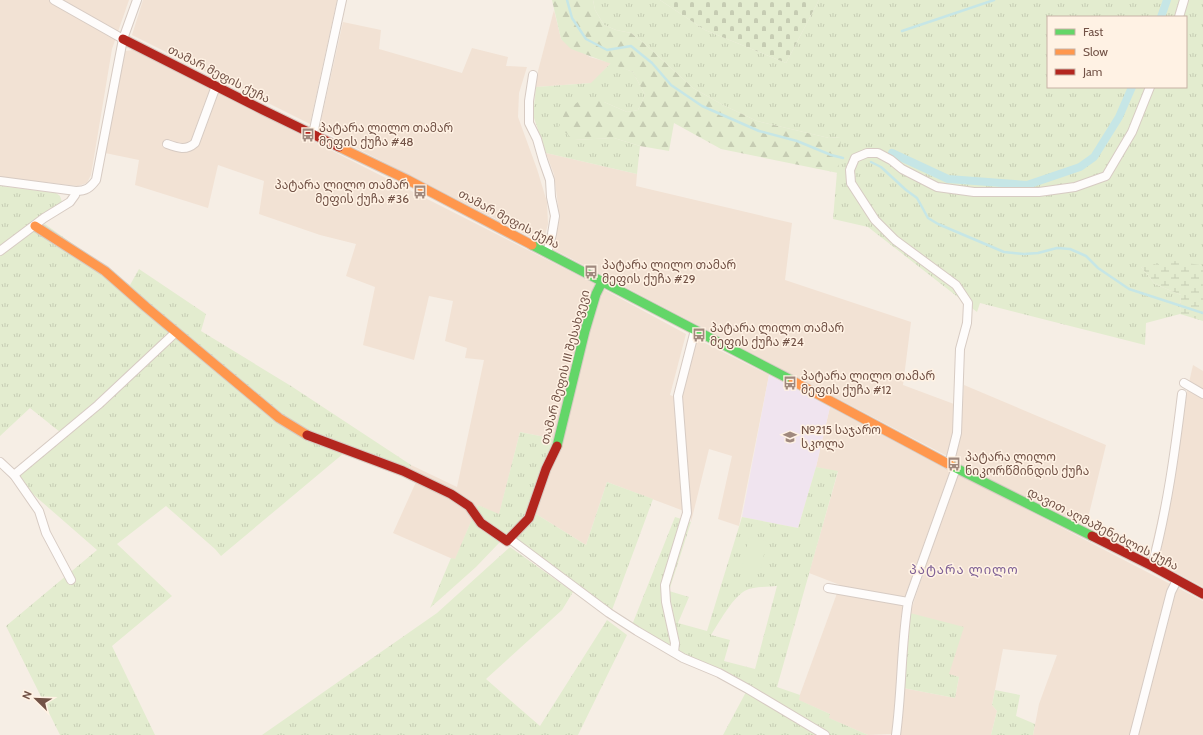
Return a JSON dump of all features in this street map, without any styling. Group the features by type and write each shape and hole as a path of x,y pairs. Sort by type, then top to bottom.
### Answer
{"street":[{"name":"თამარ მეფის ქუჩა","path":"54,0 123,39 408,180 953,467"},
{"path":"0,181 76,191 84,191 90,188 96,180 123,39 137,0"},
{"path":"313,134 342,0"},
{"path":"1180,16 1184,0"},
{"path":"533,75 529,101 529,123 537,139 542,160 550,180 551,198 555,216 547,253"},
{"path":"167,144 182,149 191,147 195,143 216,86"},
{"path":"896,735 900,705 904,625 908,602 953,467 960,349 967,323 968,303 956,285 895,240 875,220 850,183 850,170 855,158 867,153 878,153 891,160 902,169 937,187 974,192 1039,192 1075,187 1106,176 1132,132 1150,88"},
{"path":"0,251 70,202 76,195 76,191"},
{"path":"35,226 105,271 279,418 301,432 318,440 403,471 451,494 469,506 481,523 508,540 609,613 683,658 719,673 825,735"},
{"name":"თამარ მეფის III შესახვევი","path":"508,540 529,518 546,469 556,451 560,440 585,331 596,294 602,282"},
{"path":"674,652 675,643 666,602 665,584 688,512 678,396 695,330"},
{"path":"14,475 98,405 176,332"},
{"path":"1184,383 1203,394"},
{"path":"1152,566 1160,538 1174,462 1182,394"},
{"path":"0,462 14,475 39,511 46,533 71,580"},
{"name":"დავით აღმაშენებლის ქუჩა","path":"953,467 1152,566 1203,594"},
{"path":"1134,735 1171,592 1177,580"},
{"path":"828,588 908,602"}],"shaded area":[{"path":"0,0 129,0 112,49 91,175 87,183 78,186 0,177"},
{"path":"143,0 337,0 310,124 132,35"},
{"path":"554,10 561,39 590,57 611,63 592,83 536,87 538,71"},
{"path":"343,22 381,30 379,49 462,73 472,48 508,57 506,66 527,67 519,93 518,117 547,202 548,224 543,243 319,129"},
{"path":"133,50 597,285 555,439 520,432 499,515 478,505 455,560 393,533 416,482 404,477 411,465 457,487 484,360 465,358 467,348 445,341 453,301 429,296 414,360 363,345 375,287 346,276 356,244 320,235 259,214 264,181 218,165 208,208 135,185 139,160 105,153 125,51"},
{"path":"546,153 637,174 636,186 792,223 785,280 911,322 903,385 954,404 955,421 947,456 553,249 559,213 554,174"},
{"path":"603,289 686,334 670,395 675,397 684,511 607,482 586,545 536,514 596,308"},
{"path":"695,338 769,375 739,526 718,519 732,456 709,449 691,522 691,505 680,397"},
{"path":"1193,365 1203,371 1203,587 1149,558"},
{"name":"№215 საჯარო სკოლა","path":"769,375 830,407 816,467 798,528 742,517"},
{"path":"964,385 1106,445 1086,526 955,462 960,437"},
{"path":"830,407 952,472 903,610 892,734 868,735 828,718 830,714 798,700 840,585 809,573 838,472 816,467"},
{"path":"960,475 1203,601 1203,735 1033,735 1039,704 1057,655 1003,649 992,705 997,711 991,735 899,735 903,688 955,698 959,677 949,675 910,613 956,477"}],"green space":[{"path":"552,0 593,0 595,10 604,25 616,30 631,33 693,88 723,105 757,121 829,138 841,137 838,173 721,149 674,123 669,151 640,146 614,138 574,140 559,127 565,111 585,97 604,102 627,112 638,110 645,95 633,72 571,49 561,39"},
{"path":"593,0 660,0 705,30 786,63 819,0 1203,0 1203,267 1200,265 1141,267 1155,284 1181,295 1180,314 1146,323 1145,345 980,303 977,312 868,227 833,219 840,137 829,138 757,121 723,105 693,88 631,33 616,30 604,25 595,10"},
{"path":"660,0 819,0 786,63 705,30"},
{"path":"611,63 633,72 645,95 638,110 627,112 604,102 574,140 614,138 640,146 637,174 546,153 533,115 536,87 591,83"},
{"path":"0,186 56,193 60,196 62,202 60,205 0,248"},
{"path":"45,224 130,285 139,269 206,314 201,331 291,386 411,465 404,477 344,453 221,556 166,506 117,544 172,596 112,646 155,735 60,735 6,626 97,550 11,475 60,432 30,408 0,436 0,255"},
{"path":"1175,261 1200,265 1203,267 1203,321 1180,314 1181,295 1155,284 1141,267"},
{"path":"520,432 555,439 525,516 476,567 430,608 451,558 455,559 478,505 499,514"},
{"path":"816,467 838,471 777,687 800,695 799,700 830,714 829,718 868,735 829,735 728,674 683,655 632,625 675,517 691,522 669,591 689,597 678,623 707,631 742,517 798,528","holes":["777,586 755,669 724,661 730,640 711,635 730,606 743,592 755,588"]},
{"path":"607,482 653,499 612,610 515,538 536,514 586,545"},
{"path":"749,537 767,541 760,572 742,568"},
{"path":"510,547 573,592 562,610 486,679 540,726 607,620 627,635 578,735 262,735 437,613"},
{"path":"910,613 964,627 949,674 959,677 955,698 903,688"},
{"path":"995,690 1020,695 1016,716 1035,724 1033,735 991,735 997,711 992,705"},
{"path":"746,692 818,735 723,735"}],"waterway":[{"path":"567,0 572,18 586,39 607,50 631,46 652,63 671,85 702,106 759,131 797,141 831,155 843,158"},
{"path":"902,31 994,0"},
{"path":"1161,16 1167,0"},
{"path":"892,153 948,179 1027,185 1080,167 1094,157 1119,117 1132,88"},
{"path":"871,162 881,167 917,198 928,218 938,224 1004,252 1024,254 1038,253 1057,248 1070,249 1086,256 1098,268 1129,289 1203,313"}],"traffic: fast":[{"path":"532,245 793,381"},
{"path":"557,446 585,331 596,294 602,282"},
{"path":"952,466 1092,536"}],"traffic: slow":[{"path":"339,147 408,180 532,245"},
{"path":"35,226 105,271 279,418 307,435"},
{"path":"793,381 952,466"}],"traffic: jam":[{"path":"123,39 339,147"},
{"path":"307,435 403,471 451,494 469,506 481,523 507,541 529,518 546,469 557,446"},
{"path":"1092,536 1203,594"}],"place":[{"name":"პატარა ლილო თამარ მეფის ქუჩა #48","path":"308,135"},
{"name":"პატარა ლილო თამარ მეფის ქუჩა #36","path":"420,192"},
{"name":"პატარა ლილო თამარ მეფის ქუჩა #29","path":"591,272"},
{"name":"პატარა ლილო თამარ მეფის ქუჩა #24","path":"699,335"},
{"name":"პატარა ლილო თამარ მეფის ქუჩა #12","path":"790,383"},
{"name":"№215 საჯარო სკოლა","path":"790,437"},
{"name":"პატარა ლილო ნიკორწმინდის ქუჩა","path":"954,464"}],"district":[{"name":"პატარა ლილო","path":"964,569"}]}
